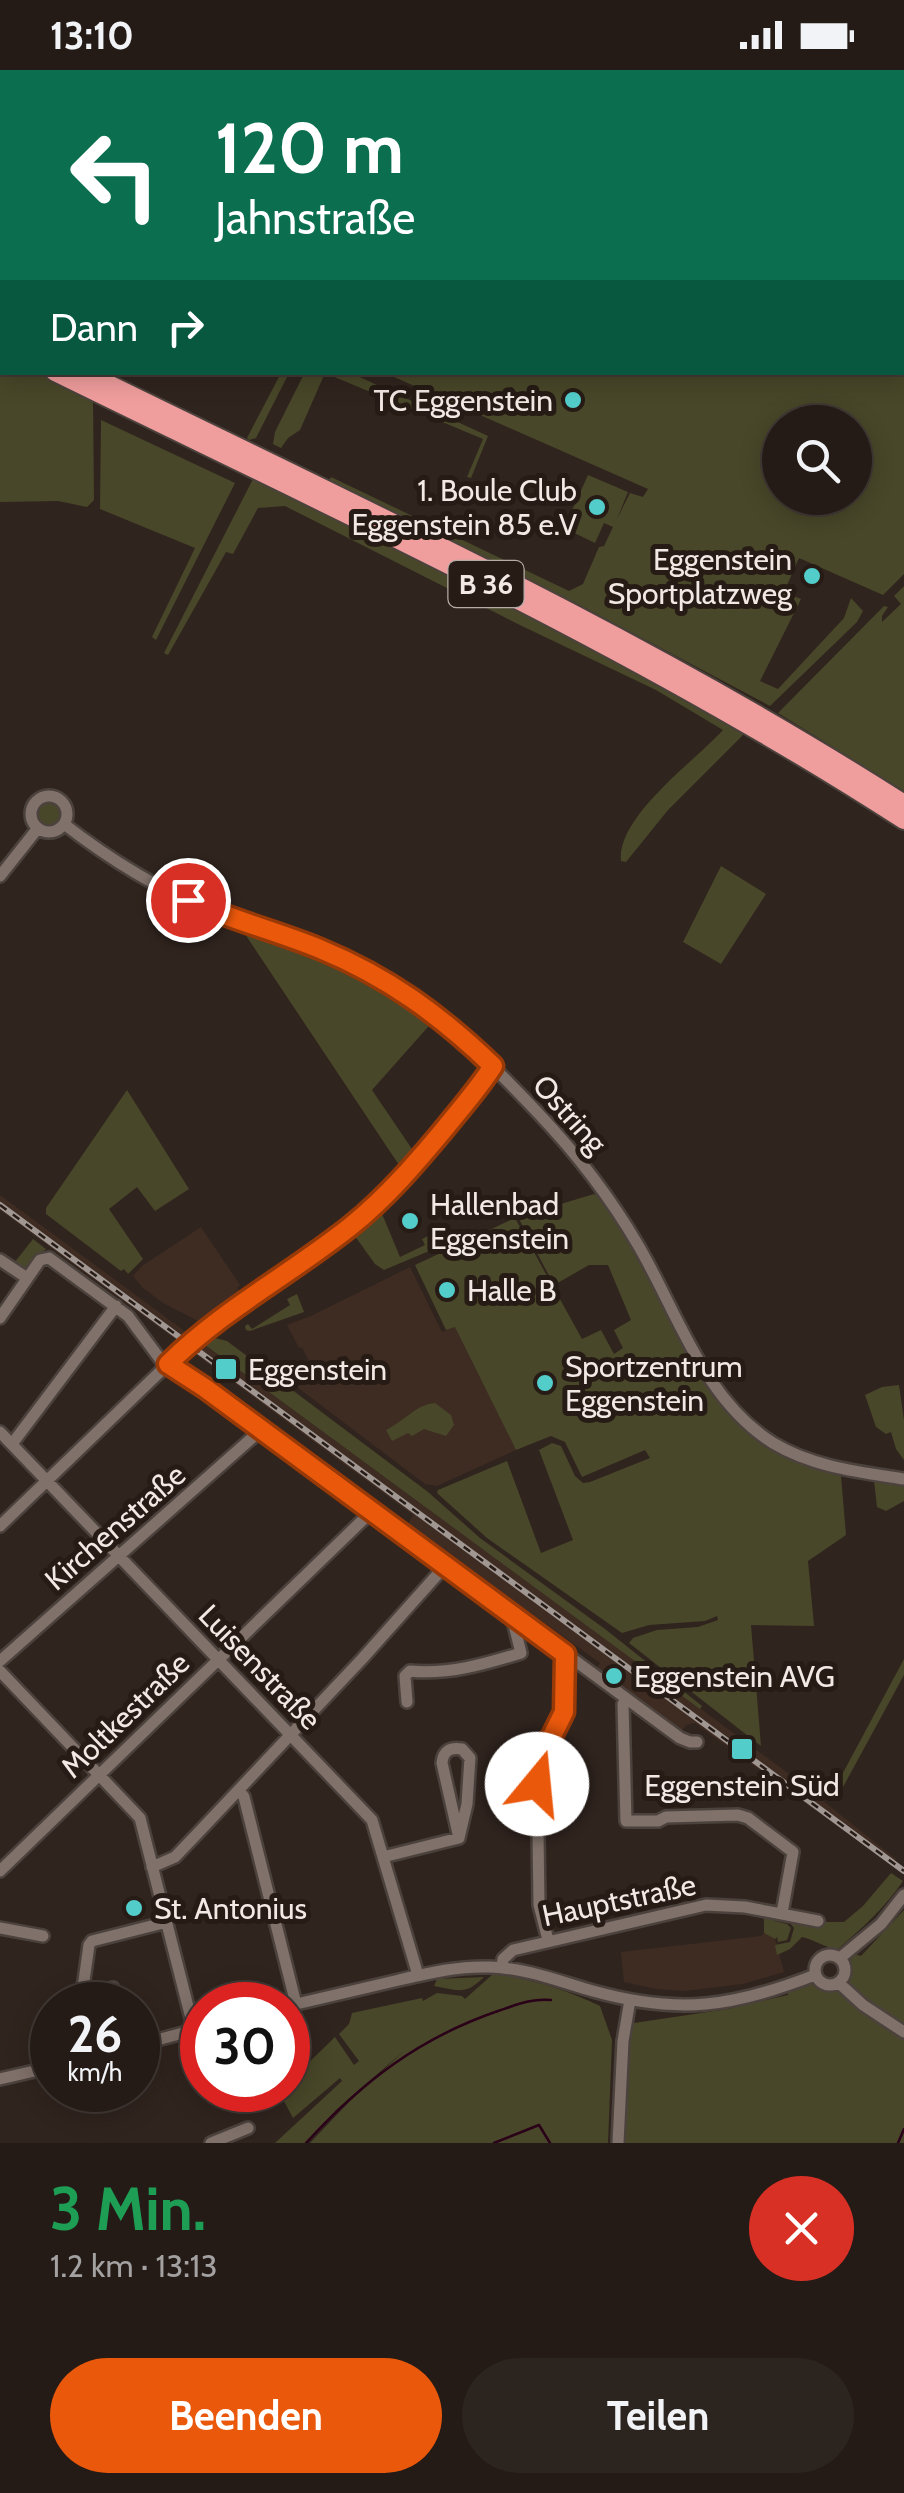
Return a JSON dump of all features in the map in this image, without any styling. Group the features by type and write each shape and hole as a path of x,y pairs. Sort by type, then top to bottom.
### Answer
{"highway":[{"name":"B 36","path":"60,375 669,678 904,820"},
{"name":"B 36","path":"90,375 674,666 904,804"}],"street":[{"name":"Ostring","path":"38,828 32,808 39,799 60,799 68,814 64,824 128,868 176,895 318,948 370,972 434,1013 493,1066 557,1134 601,1189 637,1244 700,1362 738,1416 798,1456 904,1479"},
{"path":"0,876 38,828 48,832 64,824"},
{"path":"0,1526 194,1339 368,1212 413,1167 493,1066"},
{"path":"0,1318 40,1260 48,1258 128,1316 160,1359 178,1368 680,1738 697,1742"},
{"path":"0,1260 27,1278"},
{"path":"12,1444 116,1306"},
{"name":"Kirchenstraße","path":"0,1661 261,1430"},
{"name":"Luisenstraße","path":"0,1432 372,1820 418,1975"},
{"name":"Moltkestraße","path":"0,1871 371,1512"},
{"path":"152,1867 174,1857 445,1566"},
{"path":"407,1702 405,1676 410,1671 468,1668 521,1653 514,1625 518,1619"},
{"path":"548,1940 539,1905 537,1760 564,1712 565,1654"},
{"path":"0,1671 140,1818 184,1982"},
{"path":"626,1699 626,1821 738,1814 748,1818 793,1852 782,1913"},
{"path":"454,1748 462,1748 470,1758 467,1804 459,1838 442,1763 443,1756 454,1748"},
{"path":"239,1790 244,1796 287,1982"},
{"path":"383,1858 459,1838"},
{"path":"840,1958 881,1924 904,1895"},
{"name":"Hauptstraße","path":"502,1968 506,1954 548,1940 699,1906 731,1905 818,1920"},
{"path":"84,1982 92,1941 167,1922"},
{"path":"0,1928 43,1936"},
{"path":"821,1958 840,1958 846,1974 840,1982 828,1986 818,1980 816,1965 821,1958"},
{"name":"Hauptstraße","path":"310,2001 418,1975 461,1968 502,1968 630,2000 682,2007 731,2002 816,1975"},
{"path":"840,1982 864,2005 904,2032"},
{"path":"618,2143 622,2041 630,2000"},
{"path":"0,2079 30,2072"},
{"path":"211,2143 248,2128"}],"shaded area":[{"path":"0,375 40,375 93,400 94,500 87,507 58,501 0,502"},
{"path":"280,375 288,375 256,438 247,438"},
{"path":"304,375 324,375 300,430 281,448 273,444 275,432"},
{"path":"330,375 355,375 488,436 471,478 467,477 483,439"},
{"path":"390,375 904,375 904,574 883,595 799,558 784,592 801,599 760,681 778,689 844,618 851,598 863,611 857,622 770,706 576,603 328,482 331,477 569,591 583,584 599,547 604,546 613,527 604,523 595,543 564,528 588,475 628,492 617,519 630,493 643,497 648,489"},
{"path":"101,420 235,483 156,640 152,637 195,548 100,509"},
{"path":"253,479 559,630 747,731 668,810 626,862 621,861 623,844 644,808 723,730 656,690 285,506 258,508 233,554 226,552 168,655 164,653"},
{"path":"904,586 904,791 778,713 884,606 888,607 882,622 901,604 894,596"},
{"path":"49,801 58,804 58,822 49,825 40,822 37,813 40,804"},
{"path":"721,866 766,894 721,964 683,942"},
{"path":"252,930 328,957 385,985 435,1019 372,1090 416,1155 403,1171 245,934"},
{"path":"127,1090 189,1189 155,1211 137,1187 109,1209 143,1259 128,1274 46,1214 46,1208"},
{"path":"594,1194 602,1197 619,1223 701,1374 723,1406 760,1440 841,1476 846,1535 808,1561 814,1626 751,1625 761,1746 629,1643 657,1630 698,1627 718,1620 717,1616 705,1621 649,1625 622,1633 487,1538 437,1493 507,1461 541,1553 573,1540 539,1450 552,1443 561,1446 575,1476 583,1483 650,1458 645,1450 582,1477 565,1442 551,1436 516,1450 455,1327 446,1330 415,1265 515,1218 582,1339 601,1330 614,1354 623,1348 614,1330 631,1320 608,1265 589,1265 554,1285 518,1217"},
{"path":"0,1195 190,1335 182,1344 0,1210"},
{"path":"380,1209 400,1257 425,1245 422,1239 428,1236 434,1249 384,1270 375,1264 352,1232"},
{"path":"201,1227 240,1285 239,1291 245,1293 202,1323 163,1303 133,1276"},
{"path":"33,1239 46,1249 23,1269 14,1263"},
{"path":"410,1267 442,1332 455,1326 516,1450 437,1486 425,1484 297,1387 317,1377 287,1325"},
{"path":"297,1294 304,1312 250,1331 246,1330 248,1324 252,1329 290,1305 287,1299"},
{"path":"207,1336 227,1341 428,1492 480,1538 702,1706 700,1709 201,1342"},
{"path":"202,1343 792,1776 896,1859 891,1865 695,1723 686,1725 680,1733 596,1669 600,1663 408,1524 413,1515 191,1351"},
{"path":"899,1385 904,1460 891,1432 886,1434 876,1427 865,1395"},
{"path":"435,1403 451,1415 454,1425 446,1436 424,1429 392,1441 386,1430"},
{"path":"874,1480 904,1484 904,1501 886,1511 877,1507"},
{"path":"904,1659 904,1675 843,1787 837,1784"},
{"path":"891,1873 903,1881 881,1909 838,1949 802,1937 777,1955 775,1945 790,1942 794,1928 788,1921 821,1927 825,1922 844,1922"},
{"path":"904,1910 904,2143 624,2143 628,2052 634,2023 728,2009 788,1995 788,1991 814,1981 839,1990 854,1954 861,1956"},
{"path":"764,1916 791,1928 787,1940 778,1942 777,1937 764,1933"},
{"path":"764,1933 775,1939 784,1972 743,1984 684,1991 624,1982 621,1952"},
{"path":"493,1974 548,1986 600,2006 612,2040 608,2143 310,2143 405,2050 336,2110 306,2143 275,2143 342,2081 340,2078 310,2104 310,2061 335,2037 354,2065 359,2061 339,2034 349,2024 352,2013 422,1998 423,2001 437,1993 465,1999"},
{"path":"484,1977 466,1989 434,1986 437,1979"}],"waterway":[{"path":"306,2143 349,2100 417,2049 498,2011 531,2001 551,2000"},
{"path":"494,2143 539,2125 550,2143"},
{"path":"898,2143 904,2129"}],"railway":[{"path":"0,1205 904,1871"}],"place":[{"name":"TC Eggenstein","path":"573,400"},
{"name":"1. Boule Club Eggenstein 85 e.V","path":"597,507"},
{"name":"Eggenstein Sportplatzweg","path":"812,576"},
{"name":"Hallenbad Eggenstein","path":"410,1221"},
{"name":"Halle B","path":"447,1290"},
{"name":"Eggenstein","path":"226,1369"},
{"name":"Sportzentrum Eggenstein","path":"545,1383"},
{"name":"Eggenstein AVG","path":"614,1676"},
{"name":"Eggenstein Süd","path":"742,1749"},
{"name":"St. Antonius","path":"134,1908"}],"route":[{"path":"188,900 318,948 370,972 434,1013 493,1066 413,1167 368,1212 218,1320 168,1364 565,1654 564,1712 538,1756 537,1784"}]}
